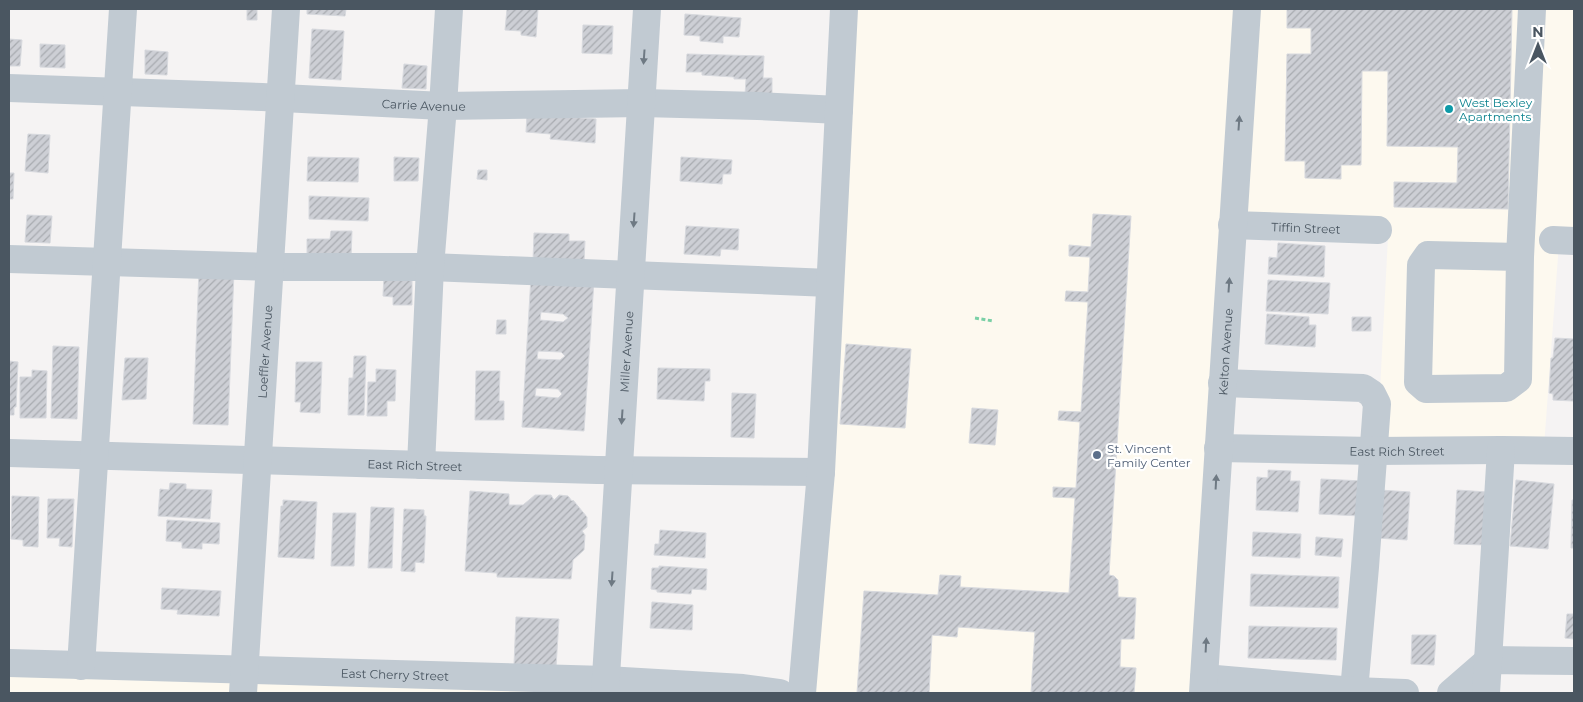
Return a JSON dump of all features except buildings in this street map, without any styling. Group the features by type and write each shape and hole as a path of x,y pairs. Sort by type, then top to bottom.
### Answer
{"street":[{"path":"81,666 116,92 123,9"},
{"name":"Loeffler Avenue","path":"243,682 286,9"},
{"path":"421,465 430,267 449,9"},
{"name":"Miller Avenue","path":"605,687 648,9"},
{"path":"802,693 821,472 844,9"},
{"name":"Kelton Avenue","path":"1204,686 1247,9"},
{"path":"1520,257 1428,255 1421,265 1418,382 1426,389 1506,388 1518,379 1520,257 1532,9"},
{"name":"Carrie Avenue","path":"9,88 443,106 642,103 839,110"},
{"name":"Tiffin Street","path":"1232,225 1378,230"},
{"path":"9,259 270,267 430,267 830,283"},
{"path":"1222,383 1363,388 1372,394 1377,404 1354,691"},
{"name":"East Rich Street","path":"1218,448 1374,451 1574,451"},
{"path":"1486,693 1501,450"},
{"name":"East Rich Street","path":"9,453 619,470 821,472"},
{"path":"1451,693 1489,660 1574,661"},
{"name":"East Cherry Street","path":"9,663 81,666 243,682 743,688 780,693"},
{"path":"1204,686 1405,693"}],"path":[{"path":"975,318 993,321"}],"shaded area":[{"path":"851,9 1574,9 1574,243 1559,243 1544,447 1377,448 1388,237 1236,230 1208,679 1348,693 9,693 9,664 810,687"}],"place":[{"name":"West Bexley Apartments","path":"1449,109"},
{"name":"St. Vincent Family Center","path":"1097,455"}]}
